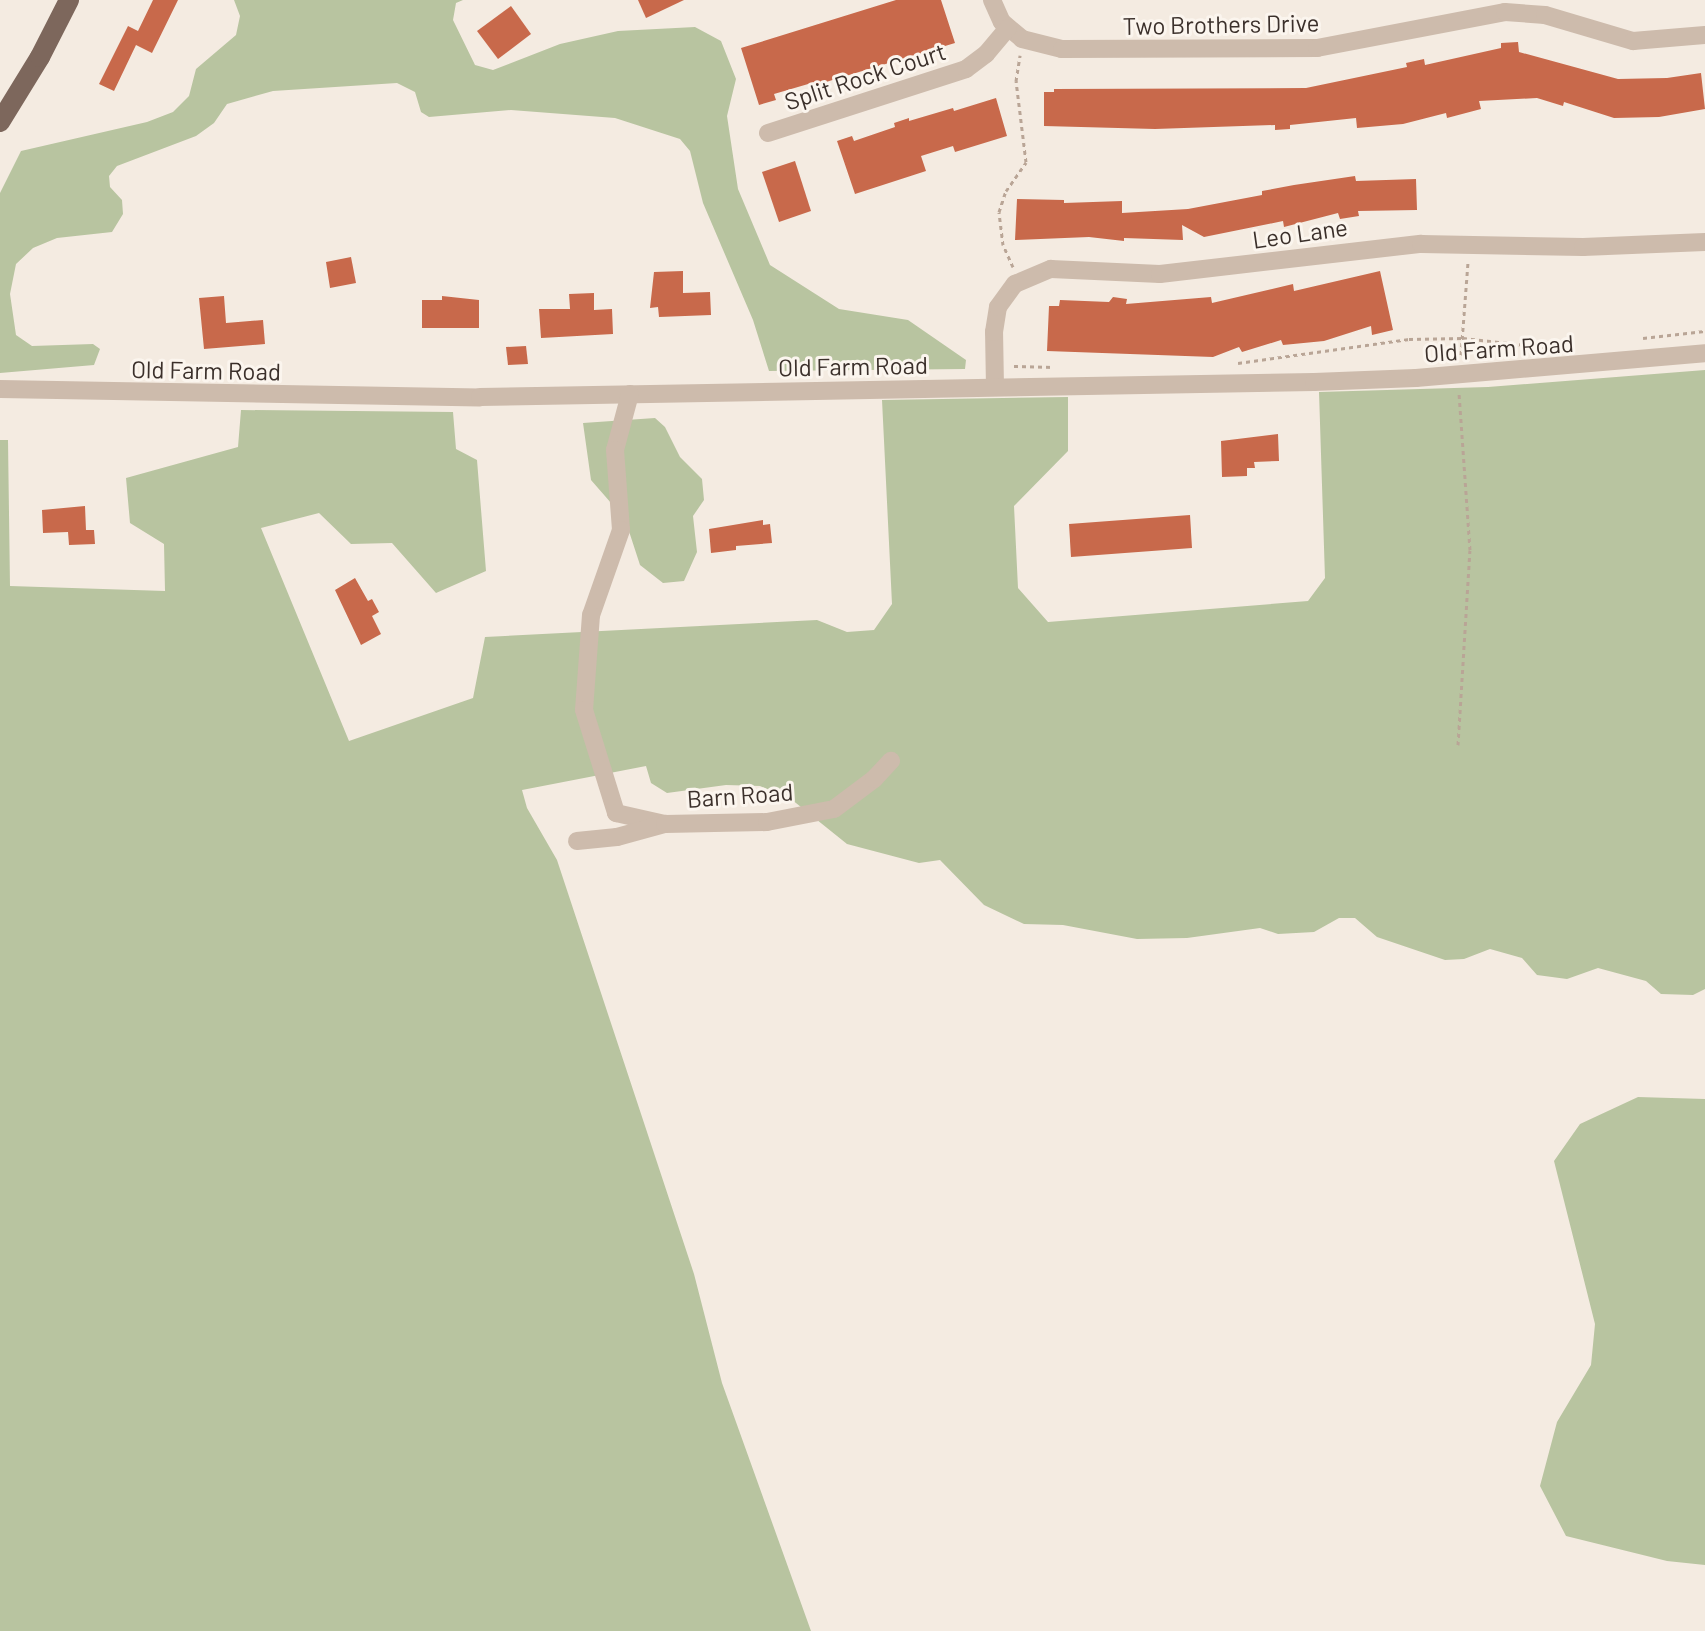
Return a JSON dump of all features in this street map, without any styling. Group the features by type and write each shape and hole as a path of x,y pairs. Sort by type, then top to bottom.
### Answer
{"main road":[{"path":"0,122 40,57 69,0"}],"street":[{"path":"992,0 1008,28"},
{"name":"Two Brothers Drive","path":"1008,28 1031,43 1085,50 1317,48 1505,12 1545,15 1633,41 1705,35"},
{"name":"Split Rock Court","path":"768,133 966,69 986,54 1008,28"},
{"name":"Leo Lane","path":"995,387 994,332 998,307 1015,284 1051,269 1160,274 1421,244 1583,247 1705,242"},
{"name":"Old Farm Road","path":"0,389 369,397 1314,382 1459,375 1705,353"},
{"path":"630,394 615,450 621,530 591,615 584,710 616,813 665,824"},
{"name":"Barn Road","path":"577,841 617,837 665,824 767,822 834,809 874,779 891,761"}],"path":[{"path":"1013,267 1003,245 999,212 1002,198 1026,162 1016,81 1021,53"},
{"path":"1458,745 1470,550 1459,375 1468,254"},
{"path":"1635,339 1705,331"},
{"path":"1234,364 1409,339 1463,338 1548,347"},
{"path":"1007,366 1062,367"}],"green space":[{"path":"234,0 463,0 456,3 453,20 475,65 493,70 560,44 618,31 695,27 721,41 736,79 727,116 738,189 770,265 839,309 908,320 966,360 965,369 769,371 753,320 703,203 690,151 680,139 615,118 511,110 429,117 421,112 415,92 397,83 273,91 227,104 214,123 196,136 117,166 109,176 110,187 122,200 123,214 112,232 57,238 33,248 16,264 10,294 16,335 32,346 93,344 100,349 94,365 0,373 0,193 21,151 147,122 173,112 189,96 196,69 236,35 240,16"},
{"path":"1705,370 1705,989 1693,995 1661,994 1646,981 1598,968 1567,979 1537,975 1522,958 1490,949 1464,959 1445,960 1377,937 1355,918 1339,918 1314,932 1278,934 1260,928 1187,938 1137,939 1063,925 1024,924 984,905 940,860 919,863 847,844 791,799 760,786 726,785 667,793 651,783 646,766 522,790 527,808 557,860 694,1274 722,1383 811,1631 0,1631 0,440 8,440 10,586 165,591 164,544 130,523 126,478 238,447 241,410 453,412 456,449 477,460 486,571 436,593 392,543 351,544 319,513 261,528 349,741 473,698 485,637 817,620 847,632 874,630 892,604 882,400 1068,397 1068,451 1014,506 1018,588 1048,622 1308,601 1325,578 1319,392 1488,387"},
{"path":"655,418 665,427 680,457 702,479 704,500 693,516 697,552 684,581 663,583 640,565 625,519 591,480 583,423"},
{"path":"1638,1097 1705,1099 1705,1565 1667,1561 1566,1536 1540,1486 1557,1422 1591,1365 1595,1324 1554,1161 1580,1124"}],"building":[{"path":"153,0 178,0 152,53 136,45 114,91 99,84 128,26 138,31"},
{"path":"638,0 684,0 646,18"},
{"path":"896,0 941,0 955,43 816,85 815,82 774,94 776,100 759,105 741,48"},
{"path":"511,6 531,34 498,59 477,31"},
{"path":"1518,42 1519,52 1618,79 1667,78 1701,73 1705,109 1659,117 1614,118 1564,102 1563,106 1537,98 1479,101 1481,109 1447,118 1446,113 1403,124 1357,128 1356,118 1290,125 1290,129 1275,130 1275,125 1155,129 1044,126 1044,92 1054,92 1054,89 1306,88 1407,67 1406,63 1424,59 1425,65 1501,48 1501,43"},
{"path":"996,98 1007,136 955,152 953,146 921,156 926,171 855,194 837,141 852,136 854,141 895,127 894,123 909,118 909,121 953,108 954,111"},
{"path":"795,161 811,211 779,222 762,172"},
{"path":"1355,176 1356,181 1416,179 1417,210 1358,211 1359,216 1340,219 1338,213 1284,227 1283,221 1204,237 1182,225 1183,240 1124,238 1124,241 1089,237 1015,240 1017,199 1064,200 1064,203 1122,201 1122,213 1188,209 1262,195 1262,191"},
{"path":"351,257 356,283 330,288 326,262"},
{"path":"683,271 683,293 710,292 711,315 659,317 658,307 650,308 654,272"},
{"path":"1380,271 1393,330 1372,335 1371,326 1324,341 1283,345 1281,340 1242,352 1239,347 1213,357 1047,351 1049,306 1059,306 1060,300 1109,302 1113,297 1127,299 1126,304 1211,297 1212,303 1293,284 1294,291"},
{"path":"594,293 594,310 612,309 613,334 541,338 539,309 570,309 569,294"},
{"path":"224,296 226,323 263,320 265,344 204,349 199,298"},
{"path":"442,296 479,300 479,328 422,328 422,300 442,300"},
{"path":"526,346 528,364 508,365 506,347"},
{"path":"1278,434 1279,461 1254,462 1255,468 1247,468 1247,476 1222,477 1221,441"},
{"path":"85,506 86,530 94,530 95,544 69,545 68,532 43,533 42,510"},
{"path":"1190,515 1192,548 1071,557 1069,524"},
{"path":"763,520 763,525 770,524 772,543 736,546 736,550 711,553 709,529"},
{"path":"355,578 368,601 372,599 379,612 372,616 381,634 361,645 335,590"}]}
